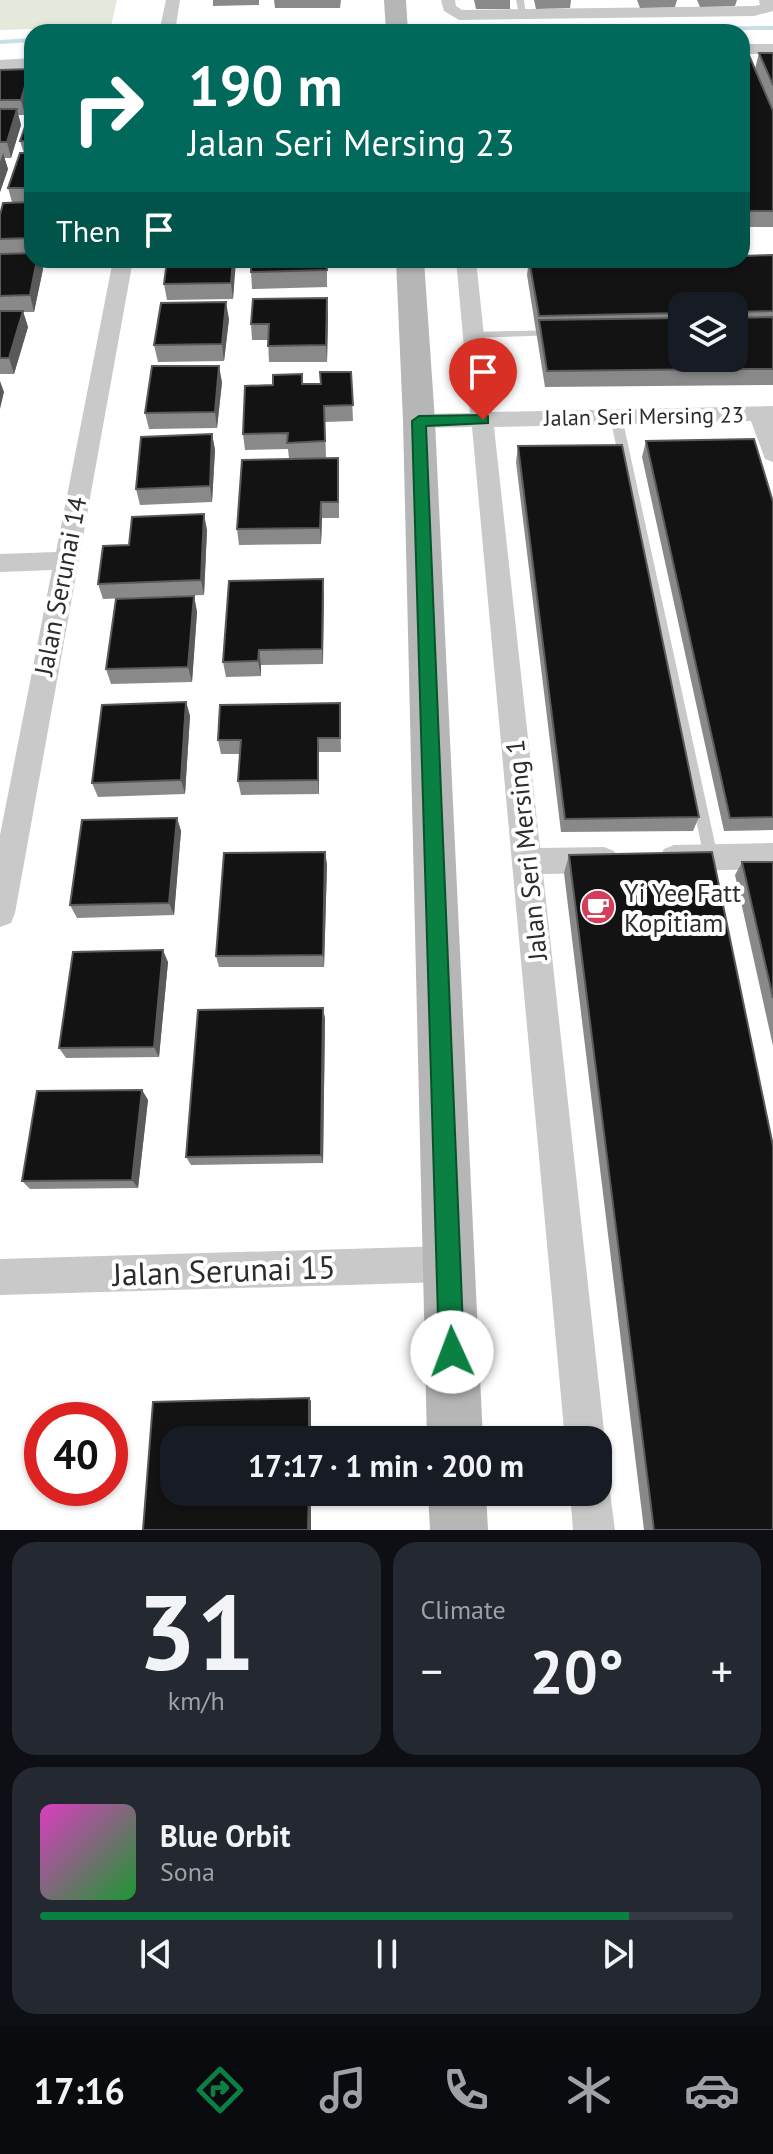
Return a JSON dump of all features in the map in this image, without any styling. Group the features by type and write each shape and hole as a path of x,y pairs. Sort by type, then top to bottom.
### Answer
{"street":[{"path":"168,24 173,0"},
{"path":"395,0 397,24"},
{"path":"448,0 449,8 459,15 522,7 684,6 754,11 768,3"},
{"path":"750,53 773,49"},
{"path":"0,65 24,64"},
{"name":"Jalan Serunai 14","path":"0,913 121,268"},
{"path":"412,268 451,421 448,1264 454,1426"},
{"name":"Jalan Seri Mersing 1","path":"467,268 474,335 451,421 527,861 584,1426"},
{"path":"766,414 773,454"},
{"name":"Jalan Seri Mersing 23","path":"451,421 766,414"},
{"path":"0,563 64,561"},
{"path":"527,861 642,859 712,865 773,856"},
{"name":"Jalan Serunai 15","path":"0,1277 448,1264"},
{"path":"458,1506 459,1530"},
{"path":"591,1506 594,1530"}],"lane":[{"path":"474,335 570,333"},
{"path":"616,417 712,865"}],"shaded area":[{"path":"0,0 117,0 111,24 24,24 24,29 0,30"}],"building":[{"path":"759,53 773,53 773,85"},
{"path":"750,58 773,111 773,211 750,211"},
{"path":"24,69 21,100 0,100 0,70"},
{"path":"0,109 17,109 7,142 0,142"},
{"path":"20,153 24,153 24,188 8,188"},
{"path":"24,202 24,238 0,239 3,203"},
{"path":"24,253 24,268 35,268 30,295 0,296 0,254"},
{"path":"773,255 773,311 748,312 748,292 668,292 668,313 539,316 530,268 750,268 750,256"},
{"path":"166,268 232,268 231,283 164,284"},
{"path":"251,268 327,270 251,272"},
{"path":"327,298 326,345 268,346 269,324 251,324 253,299"},
{"path":"226,302 222,344 154,345 161,303"},
{"path":"0,311 23,311 9,358 0,358"},
{"path":"773,317 773,369 748,369 748,318"},
{"path":"668,318 668,370 547,371 539,320"},
{"path":"152,366 219,366 215,412 145,413"},
{"path":"320,372 351,372 353,405 324,406 325,441 287,443 288,433 243,434 245,386 273,385 273,375 302,374 302,384 321,384"},
{"path":"212,434 210,486 136,489 141,437"},
{"path":"754,439 773,502 773,817 730,818 646,441"},
{"path":"622,445 699,817 565,819 518,446"},
{"path":"338,458 338,502 321,502 320,528 237,529 242,460"},
{"path":"204,514 201,580 98,584 103,546 129,545 132,517"},
{"path":"323,579 322,649 259,650 258,661 223,662 229,581"},
{"path":"194,596 188,667 106,669 116,599"},
{"path":"186,702 181,780 92,783 102,705"},
{"path":"340,703 340,738 318,738 318,780 238,781 241,740 218,740 220,705"},
{"path":"177,818 169,903 70,905 82,820"},
{"path":"325,852 323,955 216,956 224,853"},
{"path":"712,852 773,1146 773,1530 654,1530 569,855"},
{"path":"742,862 773,862 773,998"},
{"path":"163,950 154,1047 59,1048 73,952"},
{"path":"323,1008 321,1155 186,1157 198,1010"},
{"path":"142,1090 132,1180 22,1181 37,1091"},
{"path":"309,1398 309,1426 160,1426 160,1506 309,1506 308,1530 143,1530 153,1402"}],"waterway":[{"path":"750,28 773,28"},
{"path":"0,42 24,40"}],"place":[{"name":"Yi Yee Fatt Kopitiam","path":"598,907"}],"route":[{"path":"452,1352 419,421 483,420"}]}
